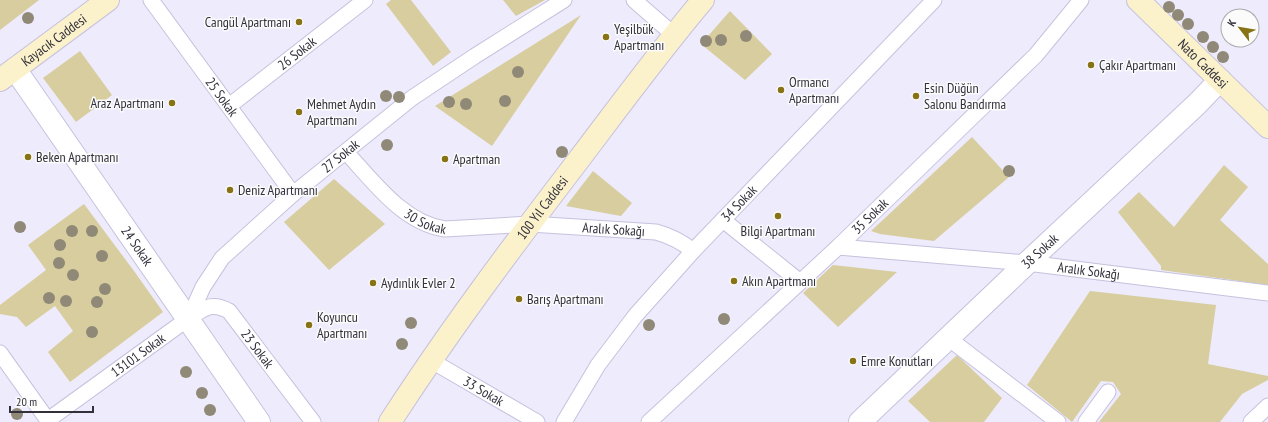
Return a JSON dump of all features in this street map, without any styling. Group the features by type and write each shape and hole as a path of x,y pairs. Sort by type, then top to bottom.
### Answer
{"street":[{"name":"Kayacık Caddesi","path":"8,75 108,0"},
{"name":"100 Yıl Caddesi","path":"390,422 430,360 530,224 674,35 703,0"},
{"name":"Nato Caddesi","path":"1138,0 1268,127"},
{"name":"24 Sokak","path":"8,75 189,318 259,422"},
{"name":"38 Sokak","path":"860,422 1197,104 1220,80"}],"lane":[{"name":"25 Sokak","path":"151,0 293,194"},
{"name":"26 Sokak","path":"229,106 365,0"},
{"name":"27 Sokak","path":"189,318 203,287 222,258 293,194 412,98 564,0"},
{"path":"634,0 674,35"},
{"name":"34 Sokak","path":"564,422 598,365 635,316 693,251 934,0"},
{"name":"35 Sokak","path":"649,422 838,247 1036,55 1081,0"},
{"name":"30 Sokak","path":"346,152 398,206 432,227 445,229 530,224"},
{"path":"723,220 799,282"},
{"name":"Aralık Sokağı","path":"530,224 656,232 682,241 693,251"},
{"name":"Aralık Sokağı","path":"838,247 1027,263 1268,293"},
{"name":"23 Sokak","path":"189,318 210,306 220,306 229,311 313,422"},
{"name":"13101 Sokak","path":"48,421 189,318"},
{"path":"948,338 1058,422"},
{"path":"0,353 48,421"},
{"name":"33 Sokak","path":"430,360 538,422"},
{"path":"1086,422 1108,392"},
{"path":"1251,422 1268,406"}],"shaded area":[{"path":"0,0 39,0 0,30"},
{"path":"391,0 411,0 451,52 433,66 386,4"},
{"path":"503,0 545,0 516,16"},
{"path":"730,11 772,54 745,80 701,44"},
{"path":"581,15 492,146 435,106"},
{"path":"80,51 112,95 76,122 43,78"},
{"path":"972,137 1009,177 934,241 880,234 871,231"},
{"path":"1224,165 1248,187 1220,220 1268,264 1268,285 1161,270 1161,266 1118,212 1139,192 1174,227"},
{"path":"593,171 632,203 621,216 566,206"},
{"path":"334,179 385,224 329,270 284,222"},
{"path":"84,204 163,312 70,382 48,352 73,331 55,306 26,327 17,317 0,314 0,305 46,270 28,245"},
{"path":"833,265 897,272 838,327 803,293"},
{"path":"1090,291 1216,305 1208,364 1268,376 1268,380 1242,394 1220,422 1099,422 1121,394 1113,382 1101,381 1072,422 1027,385"},
{"path":"957,355 1002,398 984,422 930,422 908,401"}],"place":[{"name":"Cangül Apartmanı","path":"299,22"},
{"name":"Yeşilbük Apartmanı","path":"606,37"},
{"name":"Çakır Apartmanı","path":"1091,65"},
{"name":"Ormancı Apartmanı","path":"781,90"},
{"name":"Esin Düğün Salonu Bandırma","path":"916,96"},
{"name":"Araz Apartmanı","path":"172,103"},
{"name":"Mehmet Aydın Apartmanı","path":"299,112"},
{"name":"Beken Apartmanı","path":"28,157"},
{"name":"Apartman","path":"445,159"},
{"name":"Deniz Apartmanı","path":"230,190"},
{"name":"Bilgi Apartmanı","path":"778,216"},
{"name":"Akın Apartmanı","path":"734,281"},
{"name":"Aydınlık Evler 2","path":"373,283"},
{"name":"Barış Apartmanı","path":"519,299"},
{"name":"Koyuncu Apartmanı","path":"309,325"},
{"name":"Emre Konutları","path":"853,361"}]}
